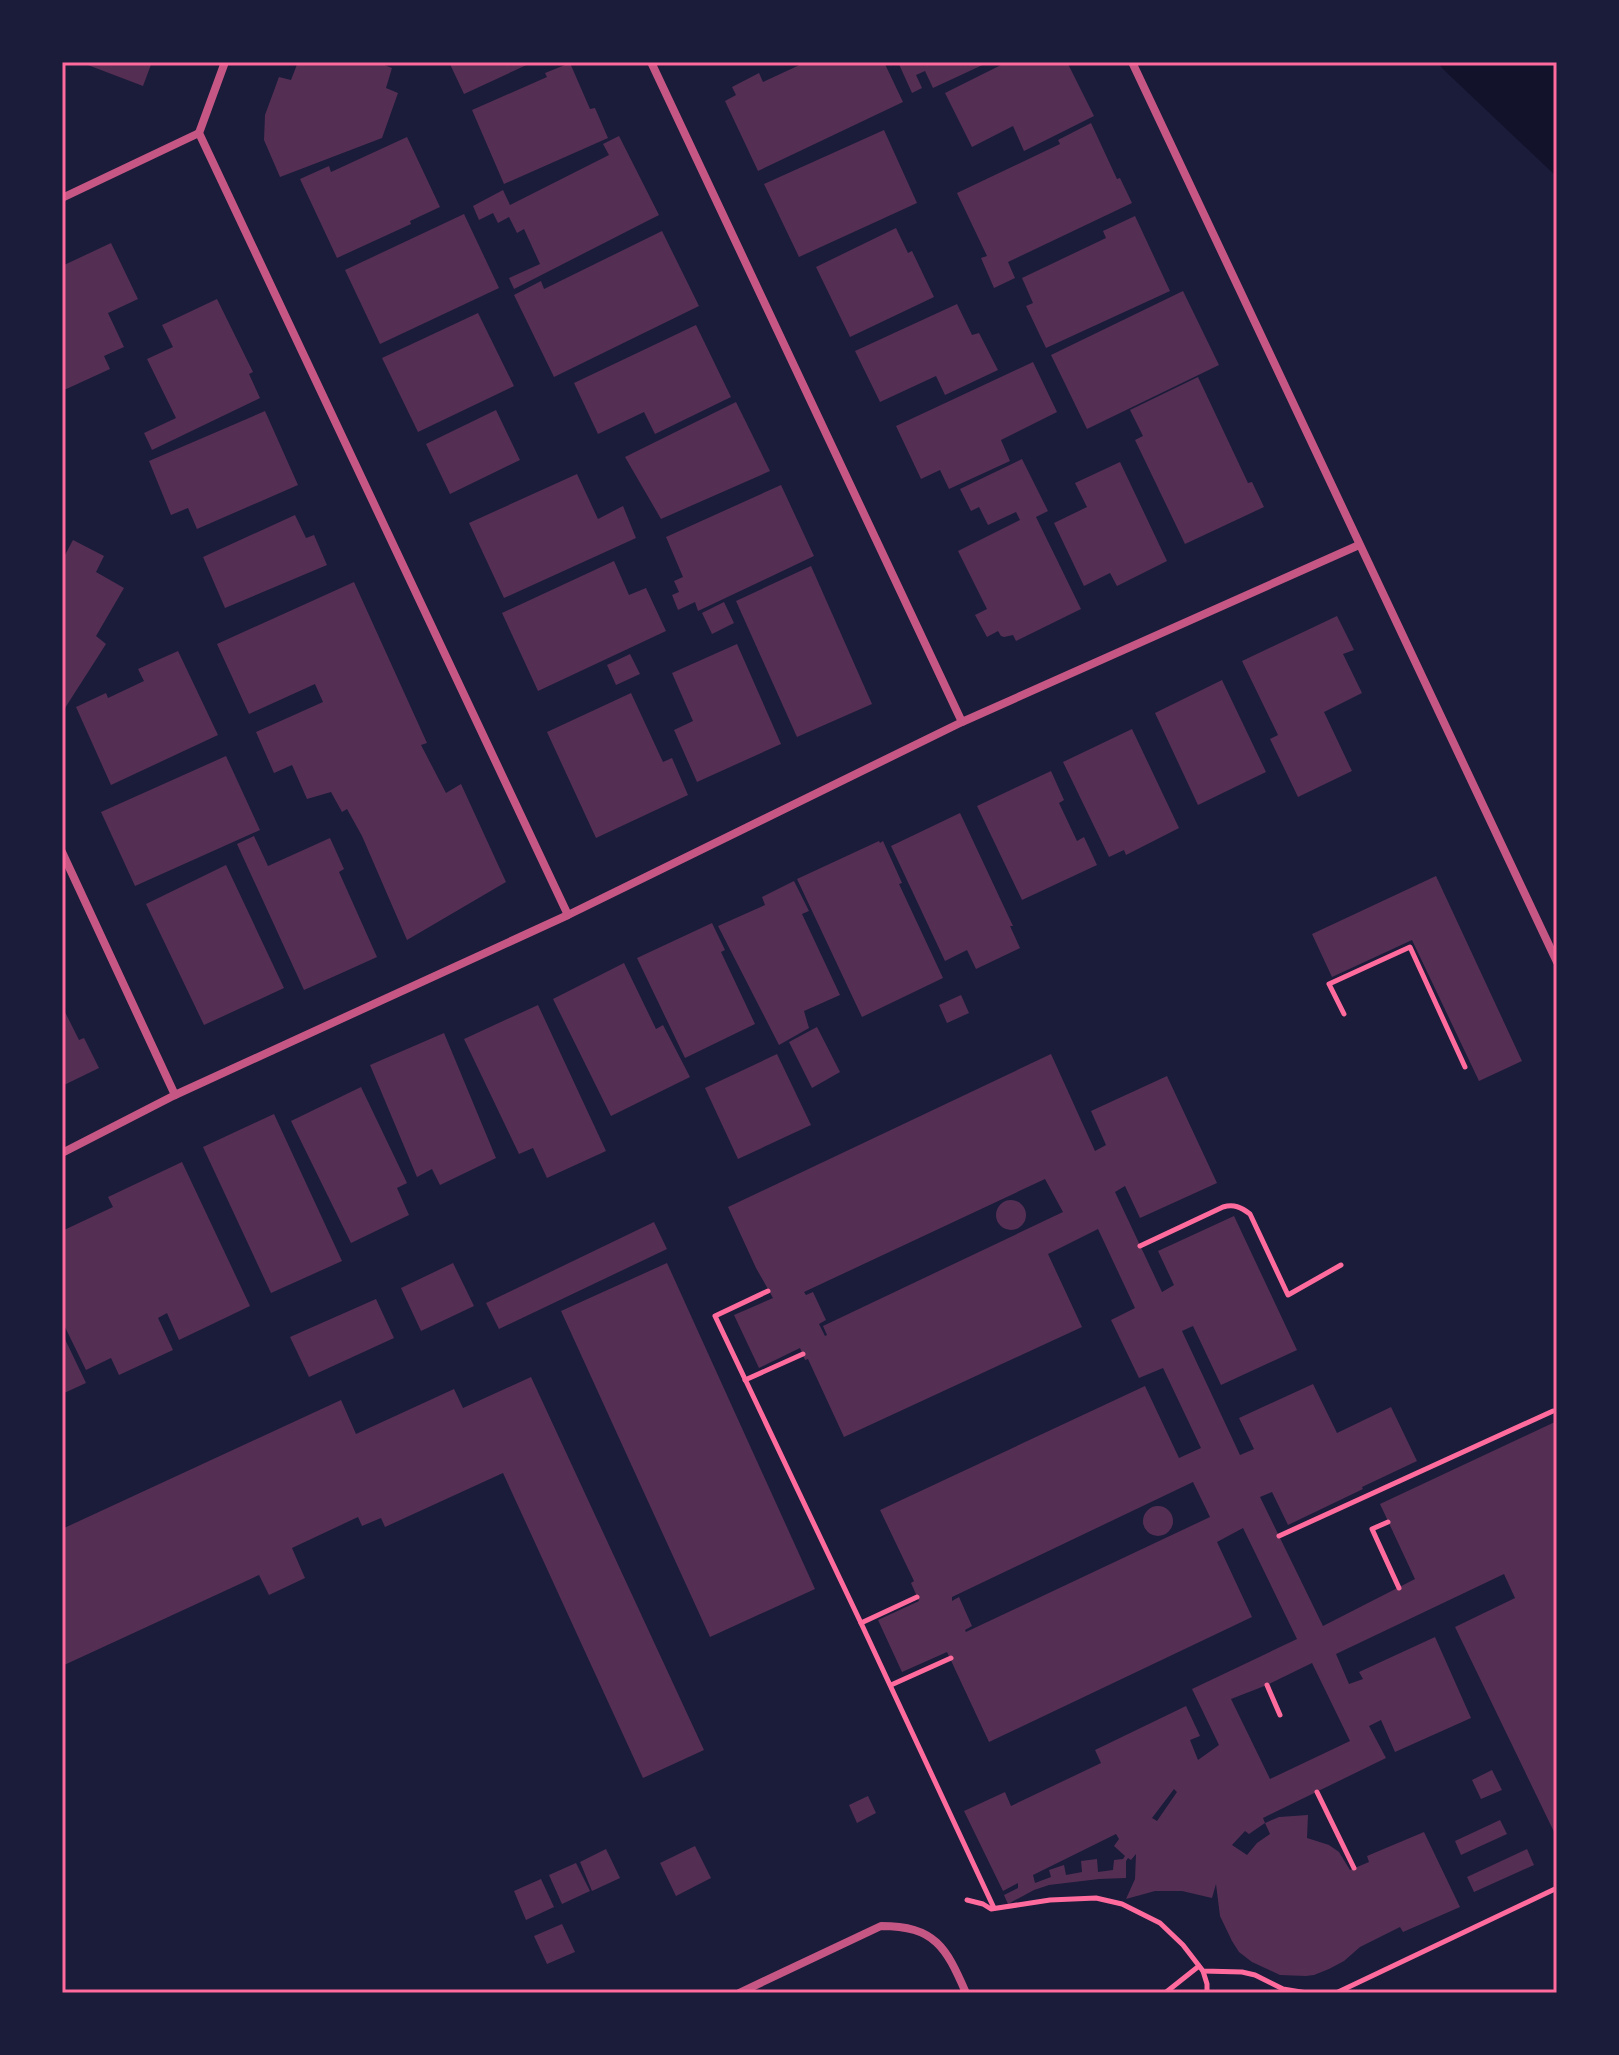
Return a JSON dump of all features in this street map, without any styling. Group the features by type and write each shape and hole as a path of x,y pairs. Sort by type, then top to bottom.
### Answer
{"street":[{"path":"62,198 199,133 225,62"},
{"path":"651,62 962,722"},
{"path":"1132,62 1557,962"},
{"path":"199,133 568,915"},
{"path":"62,1153 175,1095 568,915 962,722 1359,545"},
{"path":"62,852 175,1095"},
{"path":"739,1993 881,1926 904,1926 930,1934 949,1957 966,1993"}],"path":[{"path":"1344,1014 1329,984 1410,947 1465,1067"},
{"path":"1140,1246 1232,1205 1242,1207 1250,1214 1288,1295 1341,1265"},
{"path":"768,1291 715,1316 994,1908"},
{"path":"745,1380 803,1354"},
{"path":"1279,1536 1553,1411"},
{"path":"1388,1522 1372,1529 1399,1588"},
{"path":"861,1623 917,1597"},
{"path":"891,1685 951,1658"},
{"path":"1267,1685 1280,1715"},
{"path":"1317,1792 1354,1868"},
{"path":"1336,1993 1557,1888"},
{"path":"967,1900 991,1909 1038,1901 1096,1898 1133,1908 1160,1923 1183,1945 1201,1968 1207,1993"},
{"path":"1165,1993 1201,1968 1255,1975 1283,1989 1307,1993"}],"shaded area":[{"path":"1437,62 1557,62 1557,177 1444,70"}],"building":[{"path":"80,62 152,62 143,86"},
{"path":"298,62 377,62 392,68 386,88 398,93 382,138 280,177 264,140 265,115 279,77 291,80"},
{"path":"449,62 533,62 464,94"},
{"path":"806,62 884,62 903,102 758,171 725,101 736,95 732,87 759,73 763,82"},
{"path":"898,62 989,62 933,88 925,71 916,75 922,88 912,93"},
{"path":"1007,62 1067,62 1094,116 1024,151 1013,126 972,147 945,93"},
{"path":"570,63 590,109 595,108 608,138 504,184 472,110 547,77 545,73"},
{"path":"1091,123 1117,179 1120,178 1132,203 1008,262 1015,278 994,288 981,258 987,256 957,193 1060,144 1058,140"},
{"path":"884,130 917,203 799,257 764,184"},
{"path":"619,136 659,215 514,289 509,278 540,264 524,229 517,233 509,217 498,223 493,213 479,220 473,206 503,190 510,205 609,155 603,144"},
{"path":"407,137 440,207 337,258 300,179 329,166 331,172"},
{"path":"464,214 499,288 380,344 345,270"},
{"path":"1135,216 1170,291 1046,348 1026,306 1033,303 1022,278 1106,238 1103,231"},
{"path":"896,228 908,253 912,251 934,297 850,337 816,267"},
{"path":"662,231 699,306 554,377 514,295 541,281 544,289"},
{"path":"111,243 138,299 108,313 124,347 104,356 110,369 62,391 62,266"},
{"path":"1183,291 1219,365 1087,429 1051,355"},
{"path":"217,299 253,372 249,374 260,398 152,450 144,433 176,418 147,359 173,347 162,325"},
{"path":"957,304 972,335 979,333 998,370 945,395 936,376 880,402 855,351"},
{"path":"478,313 514,386 418,432 382,358"},
{"path":"696,325 731,397 655,434 644,412 598,434 574,383"},
{"path":"1033,362 1057,412 1001,440 1010,461 949,489 940,470 921,479 896,426"},
{"path":"1198,377 1248,483 1252,482 1264,507 1185,544 1135,440 1143,436 1130,410"},
{"path":"736,402 770,471 661,519 625,457"},
{"path":"496,410 520,460 450,494 426,444"},
{"path":"265,411 298,485 197,529 188,508 171,515 149,461"},
{"path":"1022,459 1048,511 1036,517 1081,609 1016,641 1013,635 1004,637 998,631 987,637 975,615 987,609 958,551 1020,520 1016,512 988,525 979,507 971,511 960,489"},
{"path":"1120,462 1167,561 1117,586 1110,573 1084,586 1054,523 1087,507 1075,483"},
{"path":"577,474 598,519 623,506 636,538 504,598 469,523"},
{"path":"781,485 814,556 698,611 695,602 678,610 672,595 679,592 674,581 683,577 666,537"},
{"path":"295,515 306,538 314,535 327,565 225,608 203,557"},
{"path":"73,540 104,556 96,572 124,588 96,636 106,644 65,708 62,707 62,554 65,555"},
{"path":"614,561 629,595 646,588 666,631 538,691 502,613"},
{"path":"811,566 872,704 797,737 736,601"},
{"path":"354,582 427,743 421,745 446,793 461,784 506,882 407,940 347,809 342,812 331,792 307,799 292,765 274,773 256,732 323,702 315,684 249,714 217,644"},
{"path":"724,602 734,623 712,634 702,613"},
{"path":"1337,616 1354,650 1343,654 1362,693 1324,712 1352,771 1298,797 1270,739 1278,735 1242,661"},
{"path":"737,644 781,744 697,782 674,730 693,721 672,673"},
{"path":"178,651 218,735 111,785 76,707 106,693 108,698 144,681 138,669"},
{"path":"630,654 640,674 616,685 607,665"},
{"path":"1222,680 1266,772 1198,805 1155,713"},
{"path":"631,693 663,762 672,758 688,795 596,838 547,732"},
{"path":"1132,729 1179,828 1126,855 1124,850 1109,857 1063,762"},
{"path":"226,756 260,830 135,886 101,812"},
{"path":"1051,771 1064,800 1059,803 1077,841 1084,837 1097,865 1022,900 977,806"},
{"path":"960,813 1013,926 1010,926 1020,948 976,969 967,950 945,961 891,846"},
{"path":"254,836 268,866 330,838 344,869 339,872 377,957 304,990 237,844"},
{"path":"883,841 902,883 899,884 943,978 862,1017 797,879"},
{"path":"226,865 284,988 204,1025 146,904"},
{"path":"1436,876 1522,1061 1479,1081 1412,940 1332,977 1312,934"},
{"path":"794,881 809,911 802,914 840,995 804,1011 809,1028 779,1045 718,926 765,905 762,897"},
{"path":"712,923 725,950 721,952 755,1024 685,1058 637,958"},
{"path":"624,963 656,1029 663,1025 690,1077 611,1116 553,999"},
{"path":"961,995 969,1013 947,1023 939,1005"},
{"path":"538,1005 606,1151 547,1178 533,1148 519,1154 464,1039"},
{"path":"62,1006 79,1040 84,1038 99,1068 62,1086"},
{"path":"817,1027 840,1072 812,1088 789,1042"},
{"path":"444,1033 496,1158 440,1185 432,1169 417,1177 370,1065"},
{"path":"777,1054 811,1125 738,1159 705,1088"},
{"path":"1051,1054 1095,1151 1106,1145 1091,1111 1167,1076 1217,1183 1140,1218 1125,1186 1115,1192 1162,1292 1174,1285 1158,1251 1234,1216 1297,1350 1221,1385 1193,1326 1182,1331 1240,1455 1254,1449 1239,1418 1313,1384 1337,1433 1391,1407 1417,1461 1288,1525 1272,1492 1260,1497 1323,1626 1415,1579 1380,1504 1557,1421 1557,1838 1455,1627 1515,1598 1504,1574 1336,1654 1349,1684 1363,1679 1359,1672 1435,1637 1471,1718 1395,1752 1381,1720 1369,1726 1386,1758 1263,1818 1265,1823 1279,1817 1308,1815 1307,1838 1329,1845 1339,1852 1350,1870 1369,1862 1367,1856 1424,1832 1460,1907 1403,1932 1400,1927 1360,1947 1329,1969 1306,1976 1280,1975 1239,1952 1220,1916 1216,1884 1212,1898 1182,1891 1155,1891 1126,1899 1135,1879 1136,1854 1126,1861 1126,1878 1049,1885 1008,1904 1004,1895 1018,1888 1018,1883 1003,1891 964,1811 1005,1792 1011,1806 1101,1763 1095,1750 1186,1706 1200,1736 1190,1740 1198,1760 1219,1745 1192,1689 1297,1639 1243,1528 1217,1542 1252,1617 989,1742 947,1652 902,1672 878,1620 919,1601 911,1583 914,1581 880,1510 1145,1386 1179,1458 1201,1448 1163,1368 1139,1378 1111,1320 1135,1308 1098,1229 1048,1254 1082,1327 844,1437 800,1348 759,1368 734,1315 773,1298 728,1207","holes":["1045,1179 1063,1212 823,1326 825,1336 819,1324 826,1320 813,1292 806,1295 804,1292","1193,1482 1210,1517 966,1632 972,1626 959,1597 952,1601 952,1597","1312,1663 1350,1741 1270,1779 1231,1699","1174,1789 1177,1792 1157,1821 1152,1818","1265,1823 1270,1834 1247,1855 1232,1845 1245,1831 1249,1834","1116,1834 1119,1839 1114,1846 1125,1856 1114,1860 1113,1870 1098,1872 1097,1859 1081,1861 1082,1872 1066,1875 1064,1865 1049,1870 1051,1877 1035,1883 1033,1875"]},
{"path":"361,1087 407,1183 397,1188 409,1215 351,1243 291,1121"},
{"path":"274,1114 342,1261 271,1293 203,1147"},
{"path":"182,1162 250,1306 179,1340 167,1313 158,1318 173,1350 119,1375 111,1358 86,1370 62,1321 62,1231 113,1207 108,1197"},
{"path":"1011,1200 1022,1204 1026,1215 1022,1226 1011,1230 1000,1226 996,1215 1000,1204"},
{"path":"654,1222 667,1249 499,1329 486,1303"},
{"path":"453,1263 474,1306 421,1331 401,1288"},
{"path":"667,1263 815,1589 710,1637 561,1311"},
{"path":"376,1299 394,1338 309,1377 290,1337"},
{"path":"62,1333 86,1383 62,1394"},
{"path":"531,1377 704,1750 643,1778 503,1473 385,1527 381,1518 362,1526 358,1517 292,1548 305,1578 269,1595 259,1575 62,1666 62,1529 341,1400 356,1434 454,1389 463,1408"},
{"path":"1158,1506 1169,1510 1173,1521 1169,1532 1158,1536 1147,1532 1143,1521 1147,1510"},
{"path":"1492,1770 1502,1790 1481,1799 1472,1780"},
{"path":"868,1796 876,1813 857,1823 849,1805"},
{"path":"1500,1820 1507,1834 1461,1855 1455,1841"},
{"path":"695,1846 711,1878 676,1896 660,1863"},
{"path":"606,1849 620,1878 592,1891 580,1862"},
{"path":"1527,1849 1534,1865 1474,1892 1467,1877"},
{"path":"576,1863 590,1891 562,1904 549,1875"},
{"path":"541,1879 554,1907 526,1920 514,1891"},
{"path":"562,1924 575,1952 547,1964 534,1936"}]}
